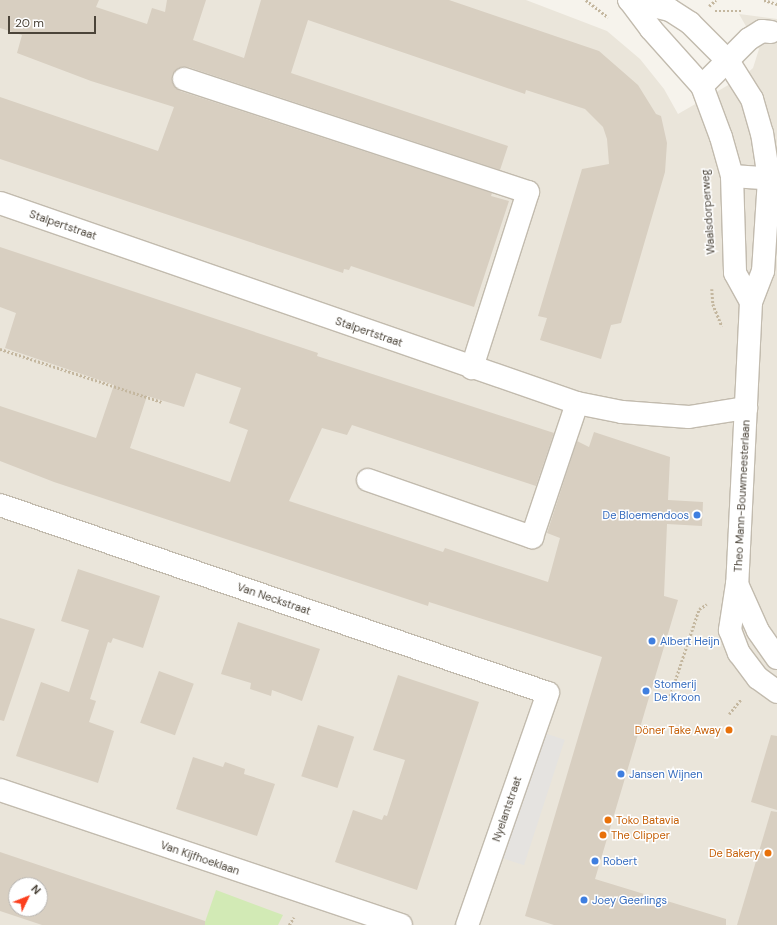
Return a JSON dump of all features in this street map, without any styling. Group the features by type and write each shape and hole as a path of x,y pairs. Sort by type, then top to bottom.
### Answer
{"street":[{"path":"629,0 670,10 690,23 728,61 752,99 762,133 773,179 763,271 751,302 746,408"},
{"path":"629,0 651,28 702,86 721,137 732,176 735,273 751,302"},
{"path":"702,86 749,39 762,31 771,32"},
{"path":"184,79 528,192 472,368"},
{"path":"732,176 773,179"},
{"name":"Stalpertstraat","path":"0,203 472,368 577,403 622,412 690,417 746,408"},
{"path":"368,480 532,537 577,403"},
{"name":"Theo Mann-Bouwmeesterlaan","path":"746,408 737,584 730,630 739,653 758,678 777,692"},
{"name":"Van Neckstraat","path":"0,505 548,692"},
{"name":"Theo Mann-Bouwmeesterlaan","path":"737,584 758,631 777,658"},
{"name":"Nyelantstraat","path":"467,925 548,692"},
{"name":"Van Kijfhoeklaan","path":"0,790 400,925"}],"path":[{"path":"586,0 613,22"},
{"path":"764,0 777,4"},
{"path":"712,280 713,304 716,314 748,360"},
{"path":"0,349 162,402"},
{"path":"670,696 699,609 737,584"}],"shaded area":[{"path":"0,0 526,0 607,31 640,59 664,89 678,114 744,76 753,68 759,49 739,14 777,19 777,925 0,925"},
{"path":"541,732 565,740 524,865 500,858"}],"green space":[{"path":"216,890 283,915 278,925 204,925"}],"building":[{"path":"0,0 99,0 96,7 147,24 152,8 165,12 167,0 206,0 193,40 244,58 261,0 449,0 599,51 638,85 656,114 661,116 667,143 665,172 621,323 611,325 601,359 540,340 547,318 538,316 582,169 609,164 607,139 603,127 585,109 526,90 525,94 308,20 291,73 508,146 500,170 188,67 181,67 172,75 172,82 180,91 492,193 491,196 509,201 474,307 351,266 349,270 344,269 343,273 0,159 0,97 158,151 174,107 91,81 17,53 22,35 0,28"},
{"path":"0,247 318,353 317,356 554,433 536,486 352,425 347,435 322,428 289,501 443,552 445,548 548,582 560,538 547,533 577,441 589,447 594,432 670,457 668,500 703,502 702,526 667,524 664,596 678,600 595,879 726,919 726,925 554,925 525,916 602,657 429,602 428,606 54,482 0,461 0,406 96,438 114,385 5,348 16,313 0,307","holes":["196,373 241,388 229,423 248,430 230,482 130,448 147,396 184,407"]},
{"path":"78,569 160,596 143,648 113,638 111,643 108,642 90,699 96,701 89,722 114,731 98,783 16,756 41,682 69,692 89,630 61,621"},
{"path":"0,618 35,629 4,721 0,720"},
{"path":"238,622 320,649 302,701 272,690 271,696 250,689 251,683 221,674"},
{"path":"159,671 194,684 175,735 140,723"},
{"path":"398,675 479,702 417,890 335,862 353,810 382,820 384,815 387,816 405,760 373,750"},
{"path":"318,725 354,737 337,788 301,776"},
{"path":"771,735 777,736 777,810 751,802"},
{"path":"193,757 223,767 225,762 245,769 244,774 275,784 257,836 176,809"},
{"path":"771,811 777,812 777,925 737,925"},
{"path":"0,852 205,921 205,925 42,925 18,917 48,917 48,877 8,877 8,914 0,911"}],"place":[{"name":"De Bloemendoos","path":"697,515"},
{"name":"Albert Heijn","path":"652,641"},
{"name":"Stomerij De Kroon","path":"646,691"},
{"name":"Döner Take Away","path":"729,730"},
{"name":"Jansen Wijnen","path":"621,774"},
{"name":"Toko Batavia","path":"608,820"},
{"name":"The Clipper","path":"603,835"},
{"name":"De Bakery","path":"768,853"},
{"name":"Robert","path":"595,861"},
{"name":"Joey Geerlings","path":"584,900"}]}
